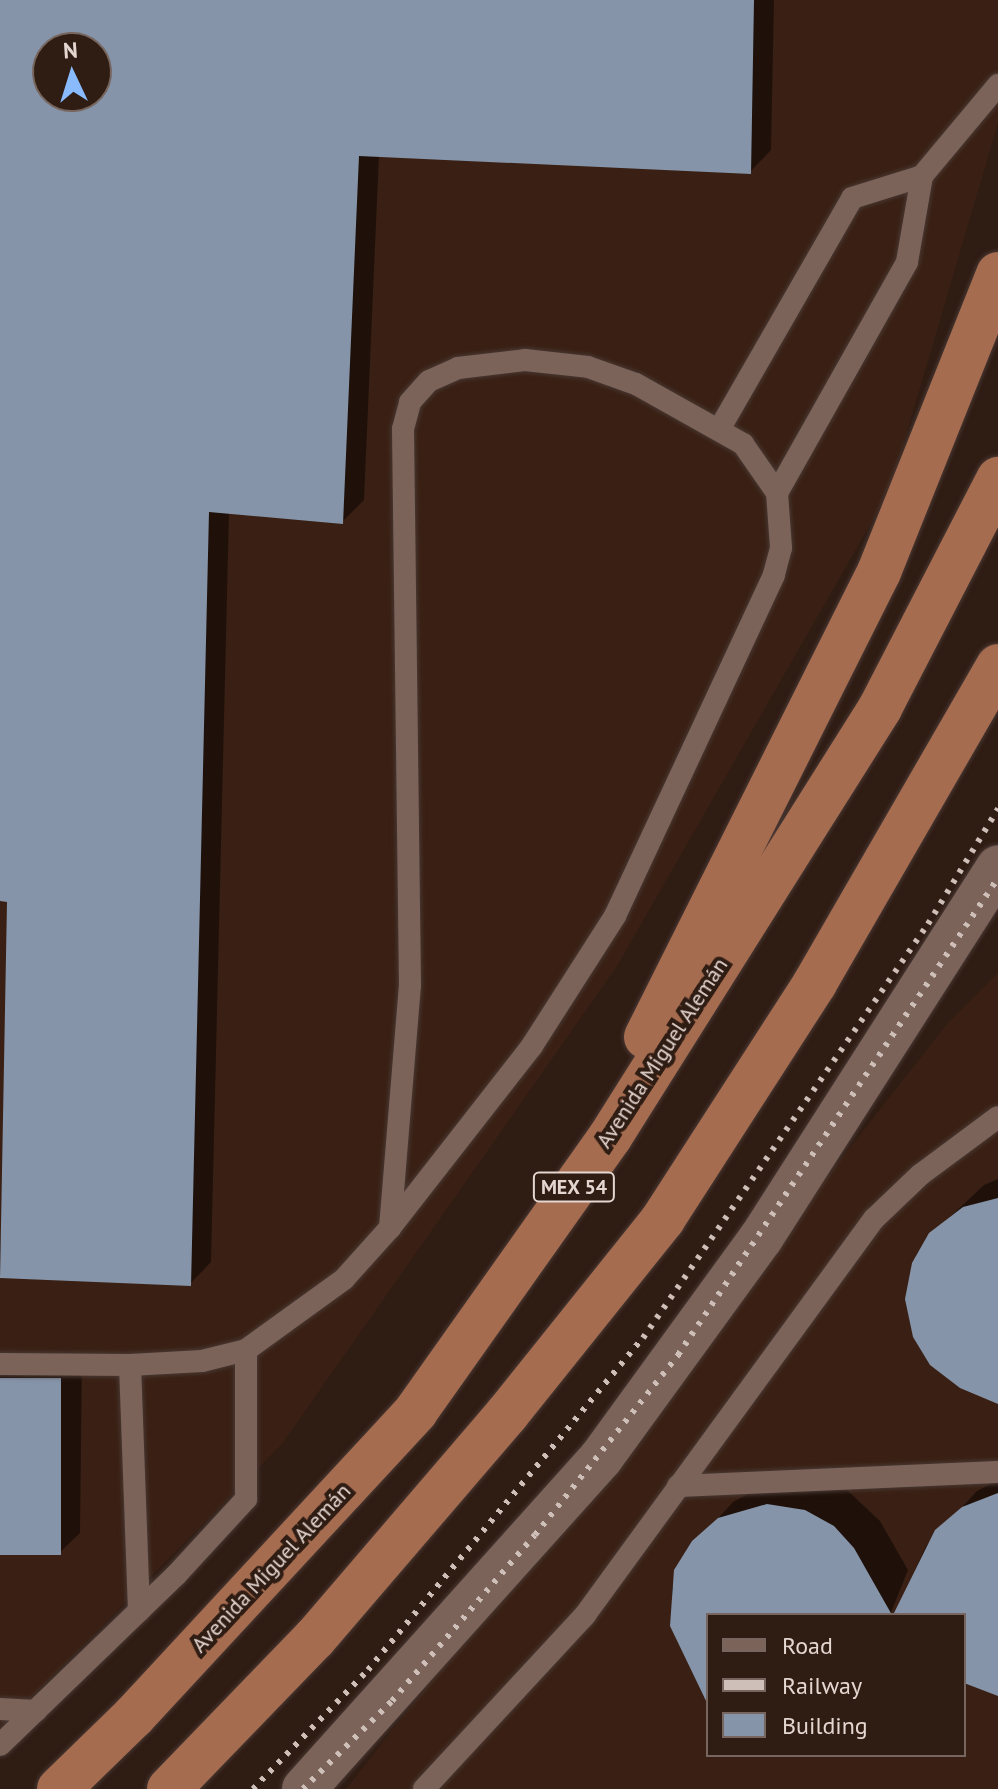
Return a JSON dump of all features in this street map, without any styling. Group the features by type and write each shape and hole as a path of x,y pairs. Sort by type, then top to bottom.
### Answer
{"highway":[{"path":"610,1137 656,1010 879,572 998,274"},
{"name":"Avenida Miguel Alemán","path":"59,1789 186,1661 416,1411 610,1137 880,708 998,479"},
{"path":"169,1789 315,1638 507,1414 663,1219 815,983 998,666"}],"street":[{"path":"304,1789 601,1458 761,1238 998,867"}],"lane":[{"path":"777,493 907,262 922,176 998,85"},
{"path":"720,428 852,198 922,176"},
{"path":"0,1364 130,1365 202,1361 246,1350 344,1279 390,1228 532,1046 615,916 774,575 782,519 777,493 761,463 720,428 636,384 588,367 525,360 458,368 429,381 410,402 403,429 410,986 390,1228"},
{"path":"424,1789 576,1626 874,1219 920,1175 998,1117"},
{"path":"0,1745 139,1611 246,1499 246,1350"},
{"path":"130,1365 139,1611"},
{"path":"678,1486 998,1472"},
{"path":"0,1709 36,1711"}],"shaded area":[{"path":"0,0 998,0 998,123 890,490 617,966 282,1444 0,1729"},
{"path":"998,973 998,1789 346,1789 947,1024"}],"building":[{"path":"0,0 754,0 751,174 359,156 343,524 209,512 191,1286 0,1278 7,902 0,901"},
{"path":"998,1198 998,1404 960,1388 930,1365 913,1337 905,1299 912,1263 929,1233 963,1207"},
{"path":"0,1378 61,1378 61,1555 0,1555"},
{"path":"998,1493 998,1696 966,1684 966,1613 894,1613 935,1530 962,1507"},
{"path":"767,1504 805,1510 834,1526 854,1548 891,1613 706,1613 706,1701 670,1626 674,1570 692,1541 718,1518"}],"railway":[{"path":"253,1789 368,1670 643,1338 928,924 998,809"},
{"path":"303,1789 392,1701 535,1535 678,1355 998,878"}]}
